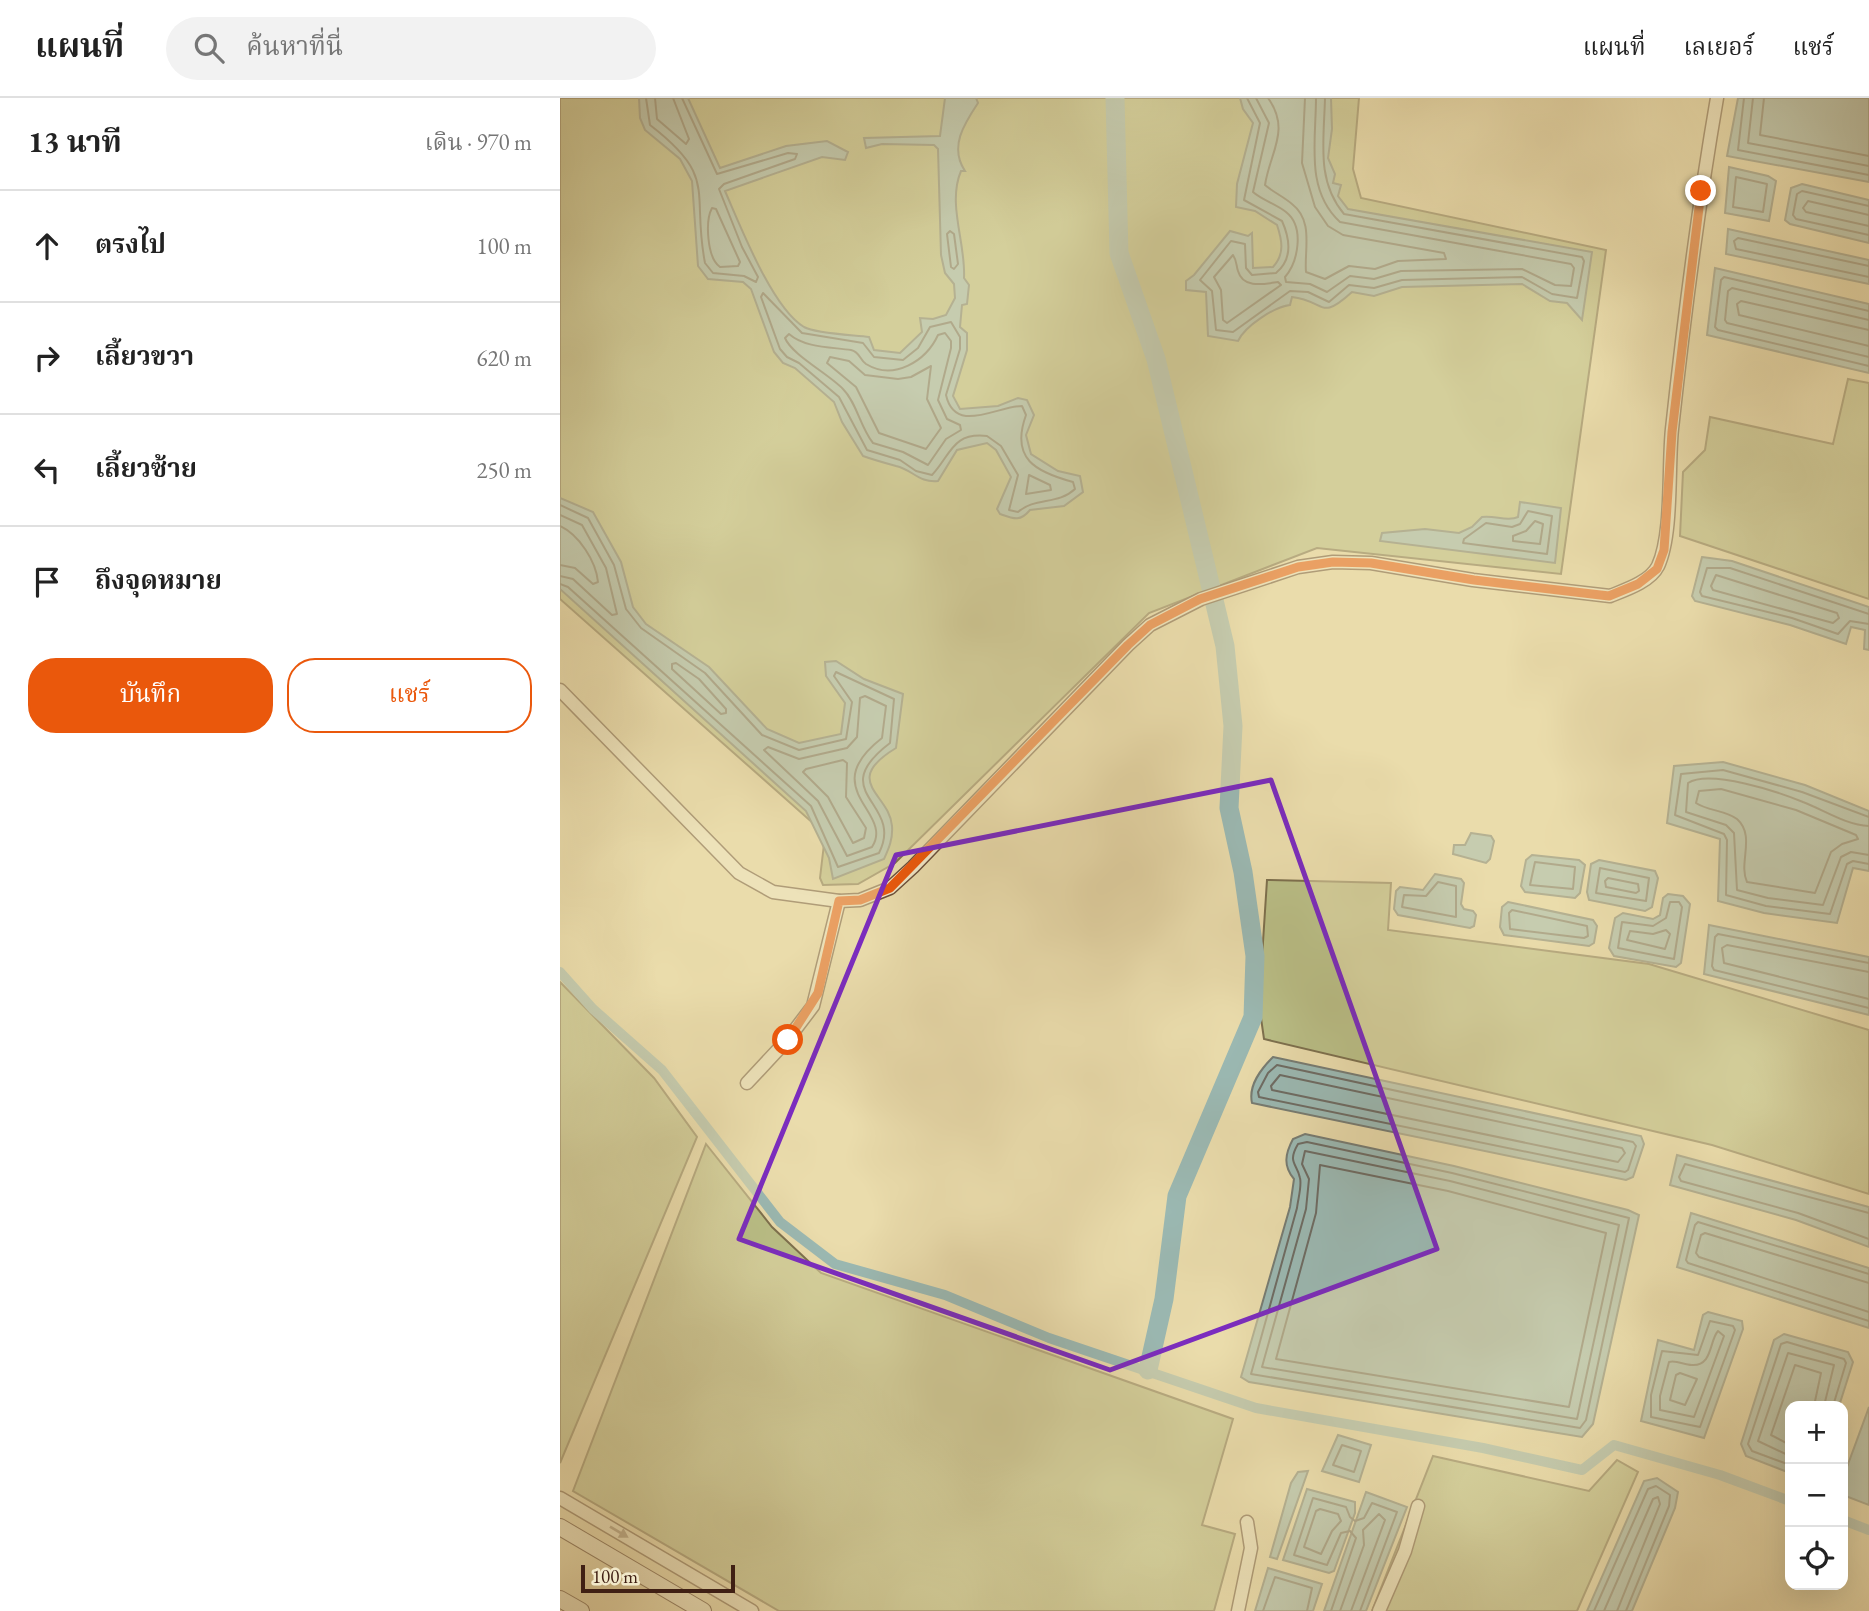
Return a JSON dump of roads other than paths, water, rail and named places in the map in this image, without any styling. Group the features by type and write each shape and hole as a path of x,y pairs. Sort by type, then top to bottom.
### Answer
{"main road":[{"path":"560,1527 703,1611"},
{"path":"560,1599 581,1611"}],"street":[{"path":"560,690 738,873 773,892 839,901 860,900 890,888 1150,625 1200,599 1298,567 1333,562 1371,563 1474,580 1609,596 1638,584 1657,569 1664,550 1672,432 1701,191 1717,98"},
{"path":"747,1083 788,1040 813,1006 839,901"},
{"path":"560,1497 752,1611"},
{"path":"1379,1611 1405,1550 1418,1506"},
{"path":"1238,1611 1251,1548 1251,1532 1247,1522"}],"water":[{"path":"639,98 688,98 720,168 786,146 827,141 848,152 845,160 822,157 725,191 758,265 780,303 792,317 810,329 869,337 874,350 900,353 922,332 920,318 933,319 946,315 955,298 954,284 945,273 941,255 938,149 934,145 882,144 866,148 864,138 940,136 945,98 976,98 978,103 958,144 960,162 965,171 961,171 957,184 956,210 964,278 969,285 967,304 962,305 960,327 967,333 967,350 953,396 960,409 998,406 1018,398 1027,400 1034,415 1026,435 1031,454 1058,471 1080,476 1083,492 1064,506 1030,510 1020,518 1013,518 1000,514 997,509 1011,477 996,450 987,443 957,450 938,481 926,480 902,468 863,456 842,422 834,402 795,368 783,363 774,352 751,289 743,282 708,279 698,266 692,181 680,159 645,130 640,118"},
{"path":"1240,98 1331,98 1332,129 1328,158 1335,174 1333,183 1341,185 1338,196 1348,209 1592,252 1582,320 1567,303 1550,301 1522,284 1402,287 1374,296 1352,292 1327,308 1292,297 1290,305 1261,318 1247,329 1238,341 1208,336 1206,292 1186,290 1186,281 1230,231 1248,236 1252,233 1253,268 1273,267 1281,252 1277,225 1255,211 1236,207 1237,184 1253,123 1243,109"},
{"path":"1738,98 1869,98 1869,182 1727,156"},
{"path":"1729,167 1768,176 1776,181 1769,221 1725,213"},
{"path":"1802,184 1869,200 1869,243 1790,224 1785,220 1791,188"},
{"path":"1728,229 1869,260 1869,284 1726,254"},
{"path":"1715,268 1869,304 1869,373 1707,335"},
{"path":"560,498 593,512 621,562 633,607 646,624 709,667 767,729 799,743 841,734 845,703 826,676 825,662 836,661 864,679 903,694 896,748 871,770 872,788 884,805 892,826 884,859 833,879 829,858 806,811 560,589"},
{"path":"1520,502 1561,508 1555,563 1380,541 1382,533 1425,529 1459,533 1472,527 1482,517 1518,517"},
{"path":"1702,557 1732,561 1869,607 1869,650 1864,649 1865,630 1851,627 1846,644 1790,625 1695,601 1692,596"},
{"path":"1723,762 1805,785 1869,811 1869,871 1853,868 1837,923 1764,913 1718,901 1720,839 1667,823 1674,766"},
{"path":"1471,833 1491,836 1494,841 1490,859 1486,863 1453,854 1454,845 1465,845"},
{"path":"1532,855 1579,860 1585,865 1580,893 1575,898 1525,892 1521,886 1526,860"},
{"path":"1599,860 1655,871 1658,878 1652,907 1645,911 1589,900 1587,892 1591,864"},
{"path":"1435,874 1461,879 1464,883 1461,904 1464,909 1473,911 1476,915 1474,926 1470,928 1398,915 1394,909 1396,891 1400,887 1423,890"},
{"path":"1668,894 1683,896 1690,904 1681,963 1676,967 1614,956 1609,948 1615,918 1623,913 1653,919 1660,915 1663,898"},
{"path":"1508,902 1593,920 1597,926 1594,943 1589,946 1504,935 1500,927 1502,907"},
{"path":"1709,925 1869,957 1869,1015 1704,974"},
{"path":"1273,1057 1641,1136 1644,1144 1633,1177 1626,1180 1252,1103 1254,1084"},
{"path":"1305,1134 1454,1166 1639,1215 1593,1424 1582,1437 1249,1382 1241,1377 1290,1207 1294,1179 1287,1165 1288,1150 1293,1139"},
{"path":"1677,1155 1869,1207 1869,1247 1796,1220 1670,1185"},
{"path":"1691,1213 1869,1268 1869,1328 1677,1267"},
{"path":"1708,1312 1742,1321 1743,1329 1704,1438 1641,1421 1658,1340 1694,1350 1703,1315"},
{"path":"1784,1334 1848,1352 1853,1362 1841,1401 1785,1401 1785,1471 1746,1456 1741,1444 1774,1340"},
{"path":"1869,1407 1869,1505 1848,1497 1848,1464"},
{"path":"1338,1435 1371,1445 1359,1482 1322,1471"},
{"path":"1308,1471 1277,1559 1270,1557 1291,1483 1298,1472"},
{"path":"1657,1478 1678,1492 1675,1508 1632,1611 1587,1611 1644,1481"},
{"path":"1307,1489 1355,1502 1355,1513 1334,1571 1329,1573 1283,1560"},
{"path":"1366,1492 1407,1507 1366,1611 1324,1611"},
{"path":"1268,1568 1322,1584 1313,1611 1255,1611"}],"waterway":[{"path":"1115,98 1119,253 1156,359 1225,646 1233,726 1229,808 1243,872 1255,956 1253,1017 1177,1196 1164,1299 1148,1370"},
{"path":"560,972 593,1009 662,1070 780,1222 835,1264 945,1295 1049,1338 1256,1408 1483,1448 1582,1470 1614,1445 1720,1475 1785,1499"},
{"path":"1848,1522 1869,1530"}]}
